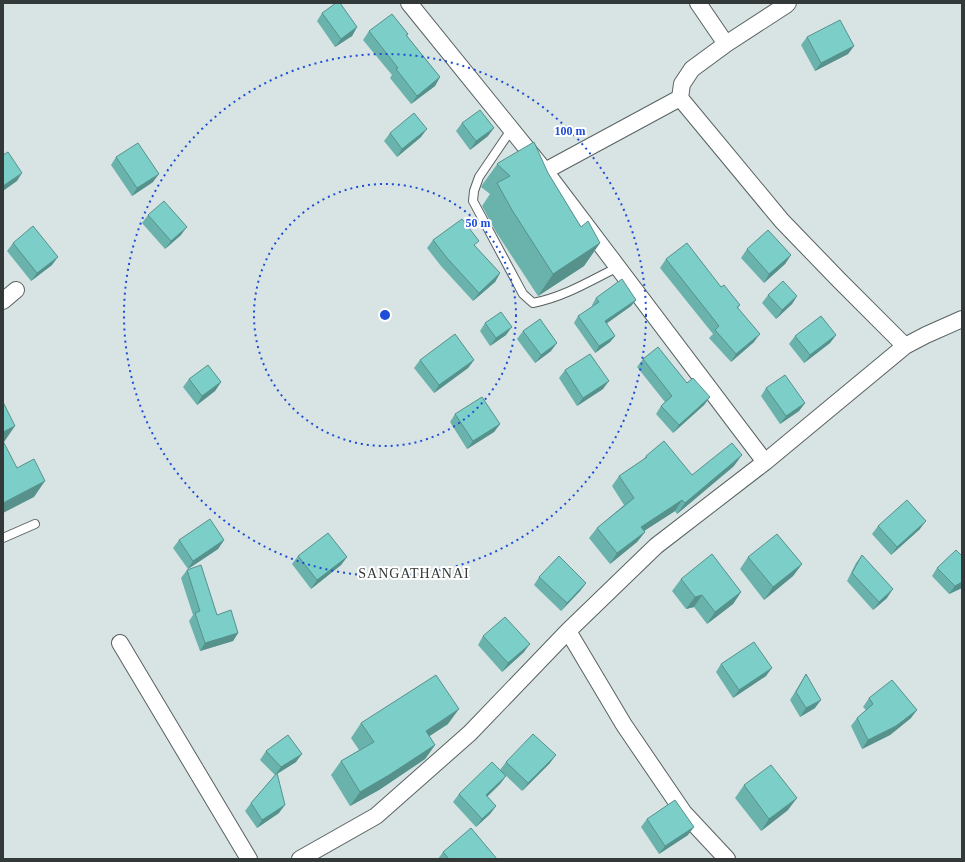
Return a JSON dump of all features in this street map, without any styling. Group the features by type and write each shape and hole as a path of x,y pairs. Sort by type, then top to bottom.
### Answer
{"street":[{"path":"409,3 545,171 765,462"},
{"path":"698,3 726,44"},
{"path":"788,3 786,6 726,44 692,69 682,84 680,98 782,221 838,280 905,346"},
{"path":"545,171 680,98"},
{"path":"3,301 16,290"},
{"path":"300,859 376,816 470,733 568,631 656,546 765,462 905,346 962,319"},
{"path":"568,631 624,725 684,813 727,859"},
{"path":"120,643 249,859"}],"lane":[{"path":"512,130 479,177 474,191 473,201 523,294 533,303 543,301 571,292 618,267"},
{"path":"3,538 35,524"}],"building":[{"path":"336,3 340,3 357,27 341,39 322,13"},
{"path":"392,14 408,34 406,35 440,77 417,96 396,69 398,68 369,31"},
{"path":"840,20 854,46 821,63 807,37"},
{"path":"480,110 494,128 476,141 462,123"},
{"path":"414,113 427,129 402,149 390,133"},
{"path":"534,142 548,173 581,227 588,221 600,243 553,274 512,210 497,183 510,176 497,164"},
{"path":"138,143 159,174 137,188 116,157"},
{"path":"8,152 22,173 3,186 3,155"},
{"path":"164,201 187,227 171,241 148,215"},
{"path":"462,219 479,241 474,245 500,273 479,293 447,258 433,240"},
{"path":"33,226 58,257 37,273 13,243"},
{"path":"768,230 791,255 769,274 747,249"},
{"path":"687,243 721,287 724,285 740,305 737,307 760,334 736,354 715,330 719,326 666,259"},
{"path":"622,279 636,300 605,321 615,336 599,346 578,316 599,302 596,298"},
{"path":"783,281 797,296 782,310 768,295"},
{"path":"501,312 512,327 496,338 485,323"},
{"path":"821,316 836,335 810,355 795,336"},
{"path":"540,319 557,343 541,355 523,331"},
{"path":"455,334 474,360 439,385 420,360"},
{"path":"658,347 687,383 693,378 710,397 679,425 661,406 672,396 643,359"},
{"path":"590,354 609,381 583,398 565,370"},
{"path":"208,365 221,382 202,396 189,379"},
{"path":"785,375 805,403 786,416 766,388"},
{"path":"482,397 500,424 473,441 455,414"},
{"path":"3,402 15,426 3,432"},
{"path":"3,441 17,468 34,459 45,481 3,503"},
{"path":"664,441 692,475 732,443 742,455 685,503 682,500 641,527 645,532 617,553 597,528 634,498 619,476 647,457 646,456"},
{"path":"907,500 926,521 897,547 878,526"},
{"path":"210,519 224,540 193,561 179,540"},
{"path":"328,533 347,557 317,580 298,556"},
{"path":"777,534 802,564 773,587 748,557"},
{"path":"956,550 962,556 962,582 955,586 937,568"},
{"path":"712,554 741,592 715,612 702,595 695,597 681,579"},
{"path":"862,555 893,589 879,602 852,573"},
{"path":"559,556 586,583 567,603 539,577"},
{"path":"201,565 217,615 231,610 238,633 205,643 195,613 200,611 187,570"},
{"path":"505,617 530,644 508,663 483,636"},
{"path":"754,642 772,668 739,690 721,664"},
{"path":"806,674 821,700 806,708 796,692"},
{"path":"436,675 459,709 426,731 435,745 360,792 341,761 374,742 361,723"},
{"path":"892,680 917,710 896,726 868,740 857,718 873,704 869,698"},
{"path":"533,734 556,755 528,783 506,762"},
{"path":"288,735 302,754 281,767 266,751"},
{"path":"492,762 506,776 486,795 496,806 482,819 459,794"},
{"path":"771,765 797,798 769,819 744,785"},
{"path":"277,773 285,805 262,820 251,803"},
{"path":"675,800 694,827 665,846 647,819"},
{"path":"471,828 497,859 449,859 443,852"}],"district":[{"name":"SANGATHANAI","path":"414,573"}]}
